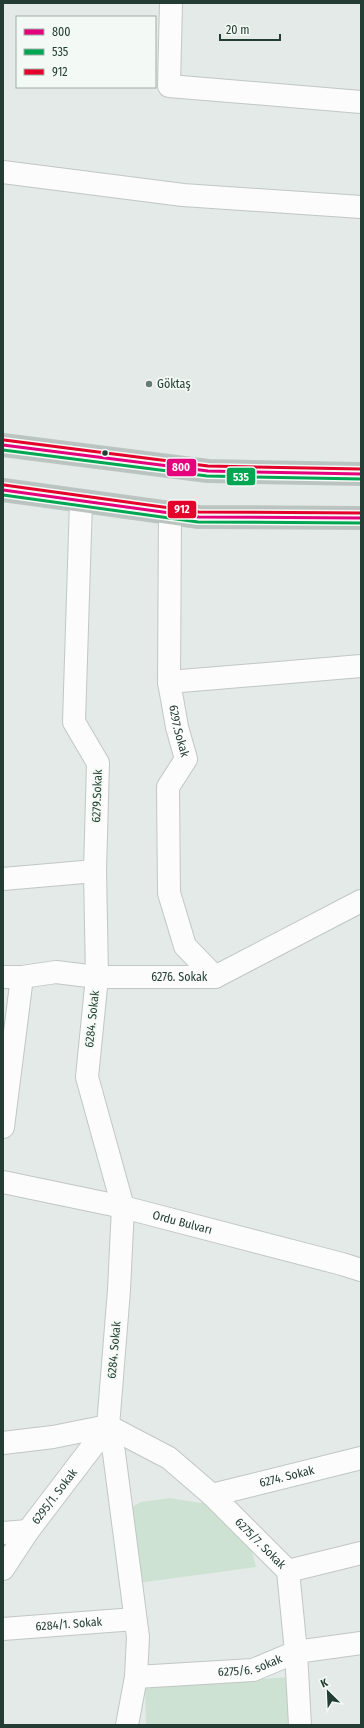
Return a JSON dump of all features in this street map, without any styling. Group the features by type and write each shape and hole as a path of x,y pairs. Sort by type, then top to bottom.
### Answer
{"highway":[{"path":"3,445 208,471 361,474"},
{"path":"3,490 199,517 361,518"}],"street":[{"path":"170,3 169,86 361,102"},
{"path":"3,172 183,195 361,207"},
{"name":"6279.Sokak","path":"81,501 74,722 98,763 95,871 97,977"},
{"name":"6297.Sokak","path":"170,513 169,682 177,727 186,759 168,787 169,893 185,946 215,977"},
{"path":"169,682 361,666"},
{"path":"3,879 95,871"},
{"name":"6276. Sokak","path":"13,977 56,972 97,977 215,977 361,901"},
{"path":"3,1127 13,977"},
{"name":"6284. Sokak","path":"97,977 86,1077 123,1207 119,1290 108,1426 114,1453 138,1638 136,1677 126,1725"},
{"name":"Ordu Bulvarı","path":"3,1182 123,1207 361,1270"},
{"path":"3,1443 53,1437 108,1426"},
{"name":"6275/7. Sokak","path":"108,1426 169,1458 212,1495 288,1571 296,1652 300,1725"},
{"name":"6295/1. Sokak","path":"3,1569 28,1530 108,1426"},
{"name":"6274. Sokak","path":"212,1495 361,1458"},
{"path":"3,1533 28,1530"},
{"path":"288,1571 361,1553"},
{"name":"6284/1. Sokak","path":"3,1629 135,1619"},
{"name":"6275/6. sokak","path":"136,1677 253,1670 296,1652 361,1643"}],"green space":[{"path":"170,1498 207,1504 250,1545 256,1567 139,1583 129,1509 141,1502"},
{"path":"291,1677 296,1725 146,1725 145,1687"}],"transit line":[{"name":"912","path":"4,440 208,466 361,469"},
{"name":"800","path":"3,445 208,471 361,474"},
{"name":"535","path":"3,450 207,476 361,479"},
{"name":"912","path":"4,485 199,512 361,513"},
{"name":"800","path":"3,490 199,517 361,518"},
{"name":"535","path":"3,495 198,522 361,523"}],"place":[{"name":"Göktaş","path":"149,384"}]}
